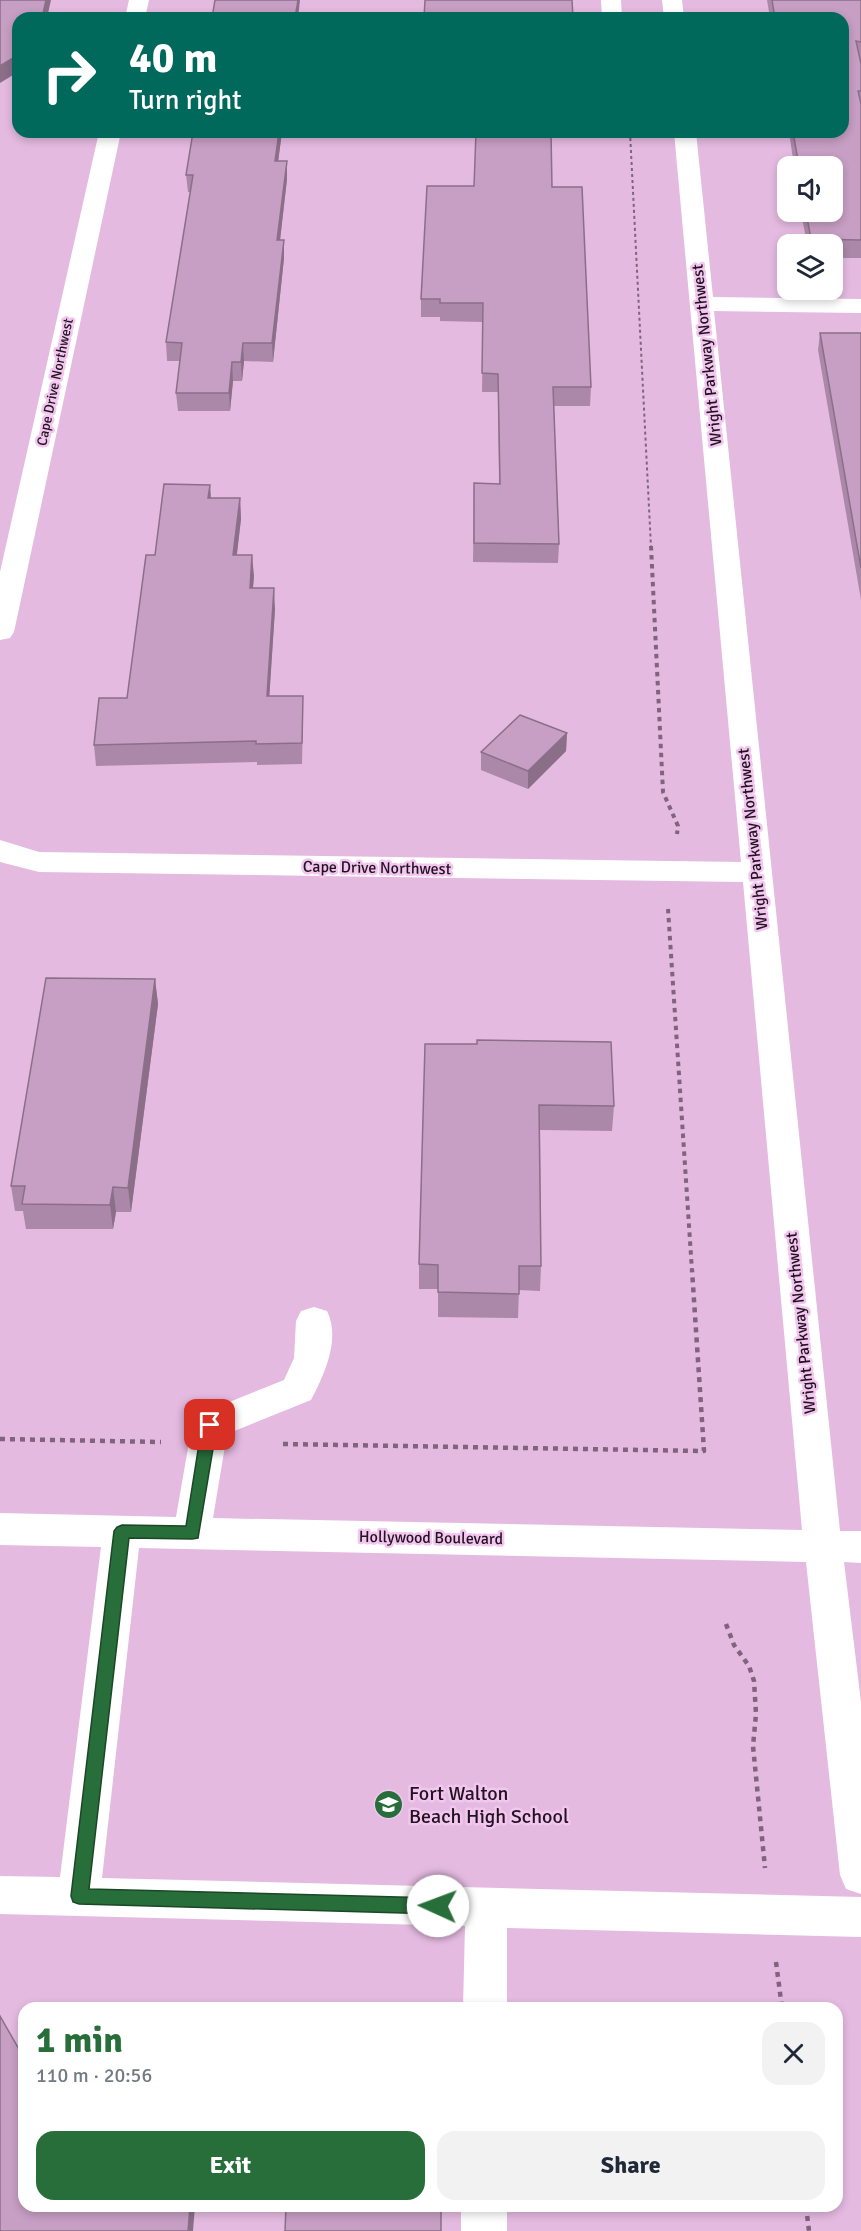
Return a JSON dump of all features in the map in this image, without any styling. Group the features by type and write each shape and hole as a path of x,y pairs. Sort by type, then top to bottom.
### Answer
{"street":[{"name":"Cape Drive Northwest","path":"0,632 109,138"},
{"name":"Wright Parkway Northwest","path":"686,138 757,872 842,1547 861,1875"},
{"path":"702,304 861,306"},
{"name":"Cape Drive Northwest","path":"0,850 10,855 39,862 757,872"},
{"path":"192,1533 210,1425 298,1390 312,1358 314,1321"},
{"name":"Hollywood Boulevard","path":"0,1529 842,1547"},
{"path":"79,1896 122,1531"},
{"path":"0,1895 861,1917"},
{"path":"485,2002 486,1908"},
{"path":"484,2212 484,2231"}],"path":[{"path":"0,1440 704,1451 667,893 678,826 663,792 630,138"},
{"path":"726,1624 734,1645 749,1666 754,1681 756,1714 753,1746 781,2002"},
{"path":"807,2212 809,2231"}],"building":[{"path":"0,0 46,0 43,12 12,12 12,59 0,66"},
{"path":"215,0 298,0 296,12 213,12"},
{"path":"425,0 572,0 573,12 424,12"},
{"path":"772,0 861,0 861,42 856,41 861,64 861,91 858,91 861,104 861,240 843,240 843,234 810,234 808,222 843,222 843,156 797,156 794,138 849,138 849,12 774,12"},
{"path":"192,138 278,138 275,161 287,161 277,240 284,240 272,343 243,343 241,362 232,362 229,393 176,393 182,343 166,342 193,175 186,175"},
{"path":"476,138 551,138 552,187 582,187 591,387 553,387 559,544 474,543 474,483 500,484 498,374 482,373 483,303 440,303 440,299 421,299 427,186 474,186"},
{"path":"820,333 861,333 861,568"},
{"path":"164,484 210,485 208,498 240,498 233,555 252,555 250,588 274,588 267,696 303,696 302,743 256,744 256,741 94,745 99,698 127,698 146,555 155,555"},
{"path":"520,715 567,733 528,771 481,752"},
{"path":"46,978 155,979 128,1188 113,1187 110,1205 22,1204 25,1186 11,1186"},
{"path":"477,1040 611,1042 614,1106 539,1105 541,1266 519,1266 519,1294 438,1292 438,1265 419,1264 425,1044 477,1044"},
{"path":"0,2016 18,2048 18,2212 190,2212 188,2231 0,2231"},
{"path":"286,2212 441,2212 441,2231 285,2231"}],"place":[{"name":"Fort Walton Beach High School","path":"388,1805"}],"route":[{"path":"210,1425 192,1533 122,1531 79,1896 438,1906"}]}
